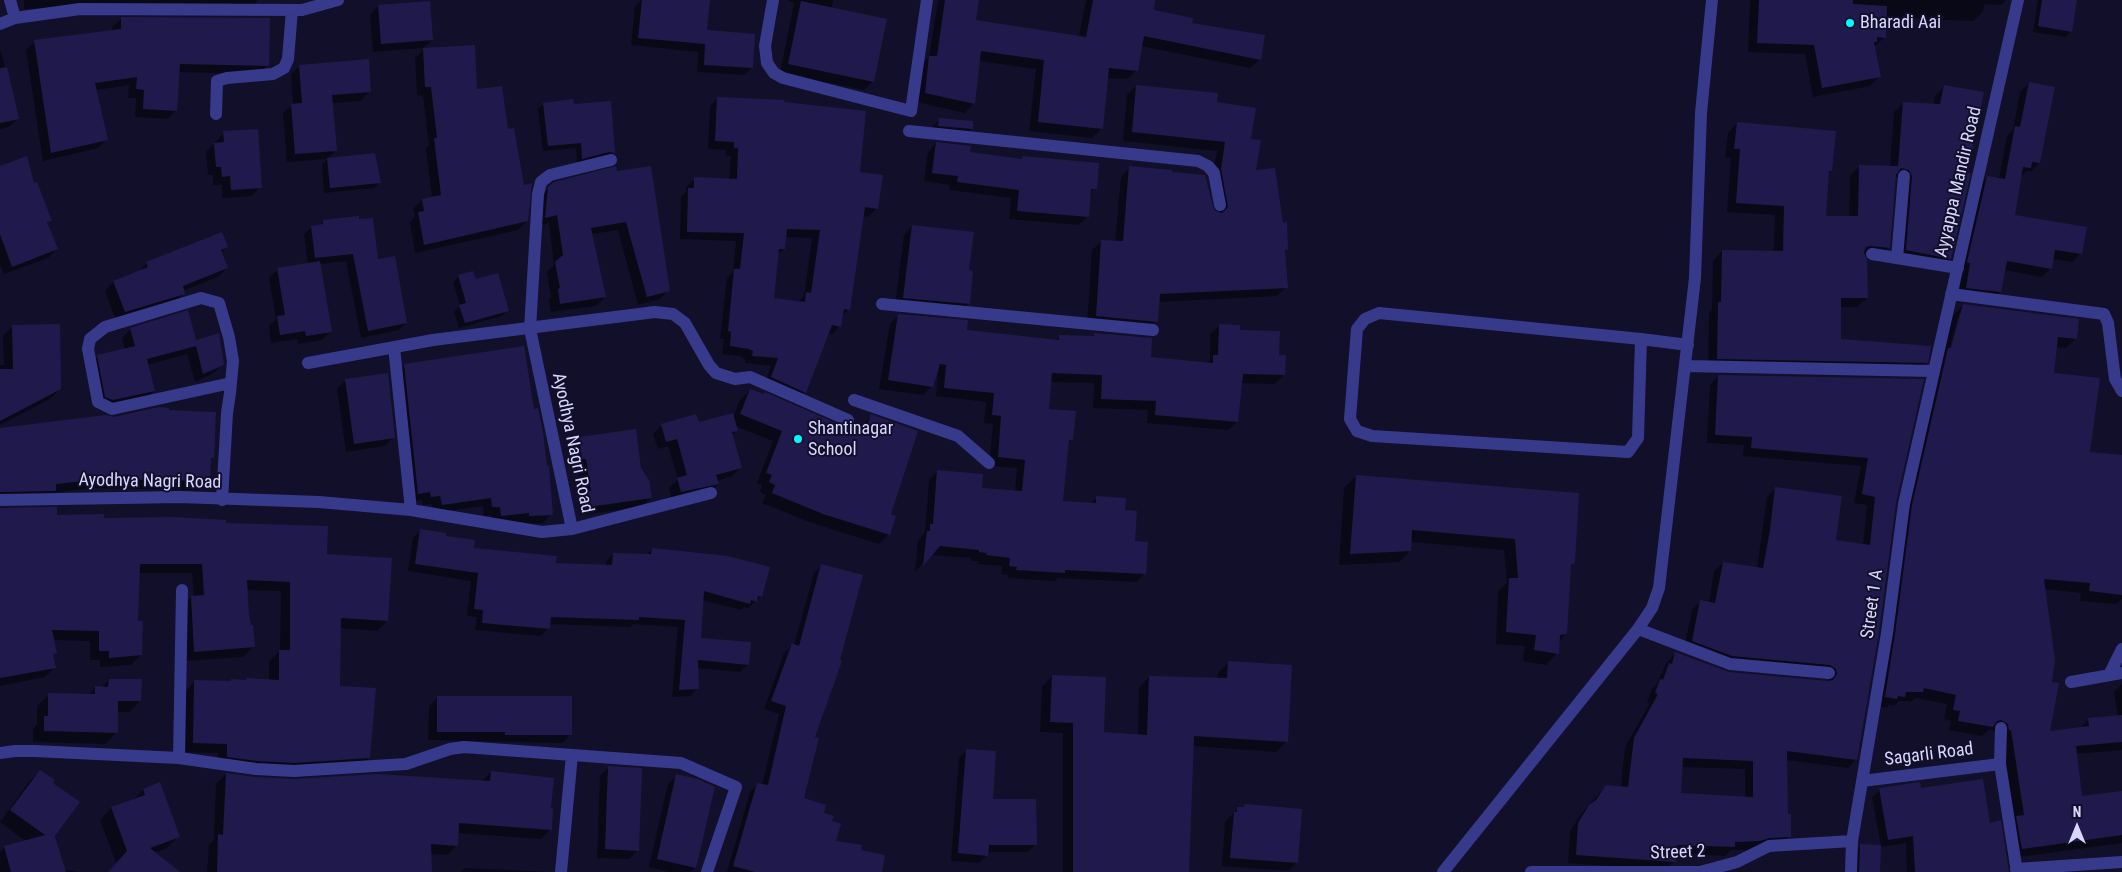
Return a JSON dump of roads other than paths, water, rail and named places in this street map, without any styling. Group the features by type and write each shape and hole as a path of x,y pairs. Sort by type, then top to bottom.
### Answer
{"street":[{"path":"10,0 15,18"},
{"path":"0,24 15,18 80,9 302,10 338,0"},
{"path":"773,0 765,46 767,63 774,73 783,78 910,111 927,0"},
{"path":"1444,872 1638,629 1652,608 1659,588 1695,278 1701,113 1712,0"},
{"name":"Ayyappa Mandir Road","path":"1933,371 2018,0"},
{"path":"216,114 217,81 227,78 273,74 284,68 288,59 292,10"},
{"path":"909,131 1198,161 1208,166 1214,173 1220,205"},
{"name":"Ayodhya Nagri Road","path":"0,500 180,497 319,502 411,510 542,532 572,529 530,329 538,194 541,182 550,175 611,160"},
{"path":"1898,258 1904,176"},
{"path":"1872,254 1958,268"},
{"path":"1952,294 2104,314 2108,323 2115,379 2122,391"},
{"path":"222,500 227,413 231,383 233,361 229,337 219,303 201,298 104,327 90,339 88,349 98,402 112,409 231,383"},
{"path":"882,304 1153,330"},
{"path":"308,363 433,340 656,312 673,314 685,323 709,365 716,373 735,379 750,377 848,420"},
{"path":"1642,339 1638,438 1628,452 1372,436 1357,432 1350,419 1357,329 1365,319 1379,312 1642,339 1688,345"},
{"path":"394,347 411,510"},
{"path":"1686,366 1933,371"},
{"name":"Street 1 A","path":"1851,872 1852,841 1887,633 1904,504 1933,371"},
{"path":"854,400 958,436 989,463"},
{"path":"572,529 711,493"},
{"path":"179,758 182,590"},
{"path":"1638,629 1730,664 1828,673"},
{"path":"2109,675 2122,648"},
{"path":"2071,682 2122,673"},
{"name":"Sagarli Road","path":"2001,728 2000,764 2017,871"},
{"path":"0,753 35,751 179,758 256,769 294,770 406,764 450,749 464,747 681,764 736,787 707,872"},
{"path":"561,872 572,755"},
{"name":"Sagarli Road","path":"1862,781 2000,764"},
{"name":"Street 2","path":"1531,872 1700,872 1737,862 1768,846 1852,841"},
{"path":"2017,871 2122,862"}],"place":[{"name":"Bharadi Aai","path":"1850,23"},
{"name":"Shantinagar School","path":"798,439"}]}
